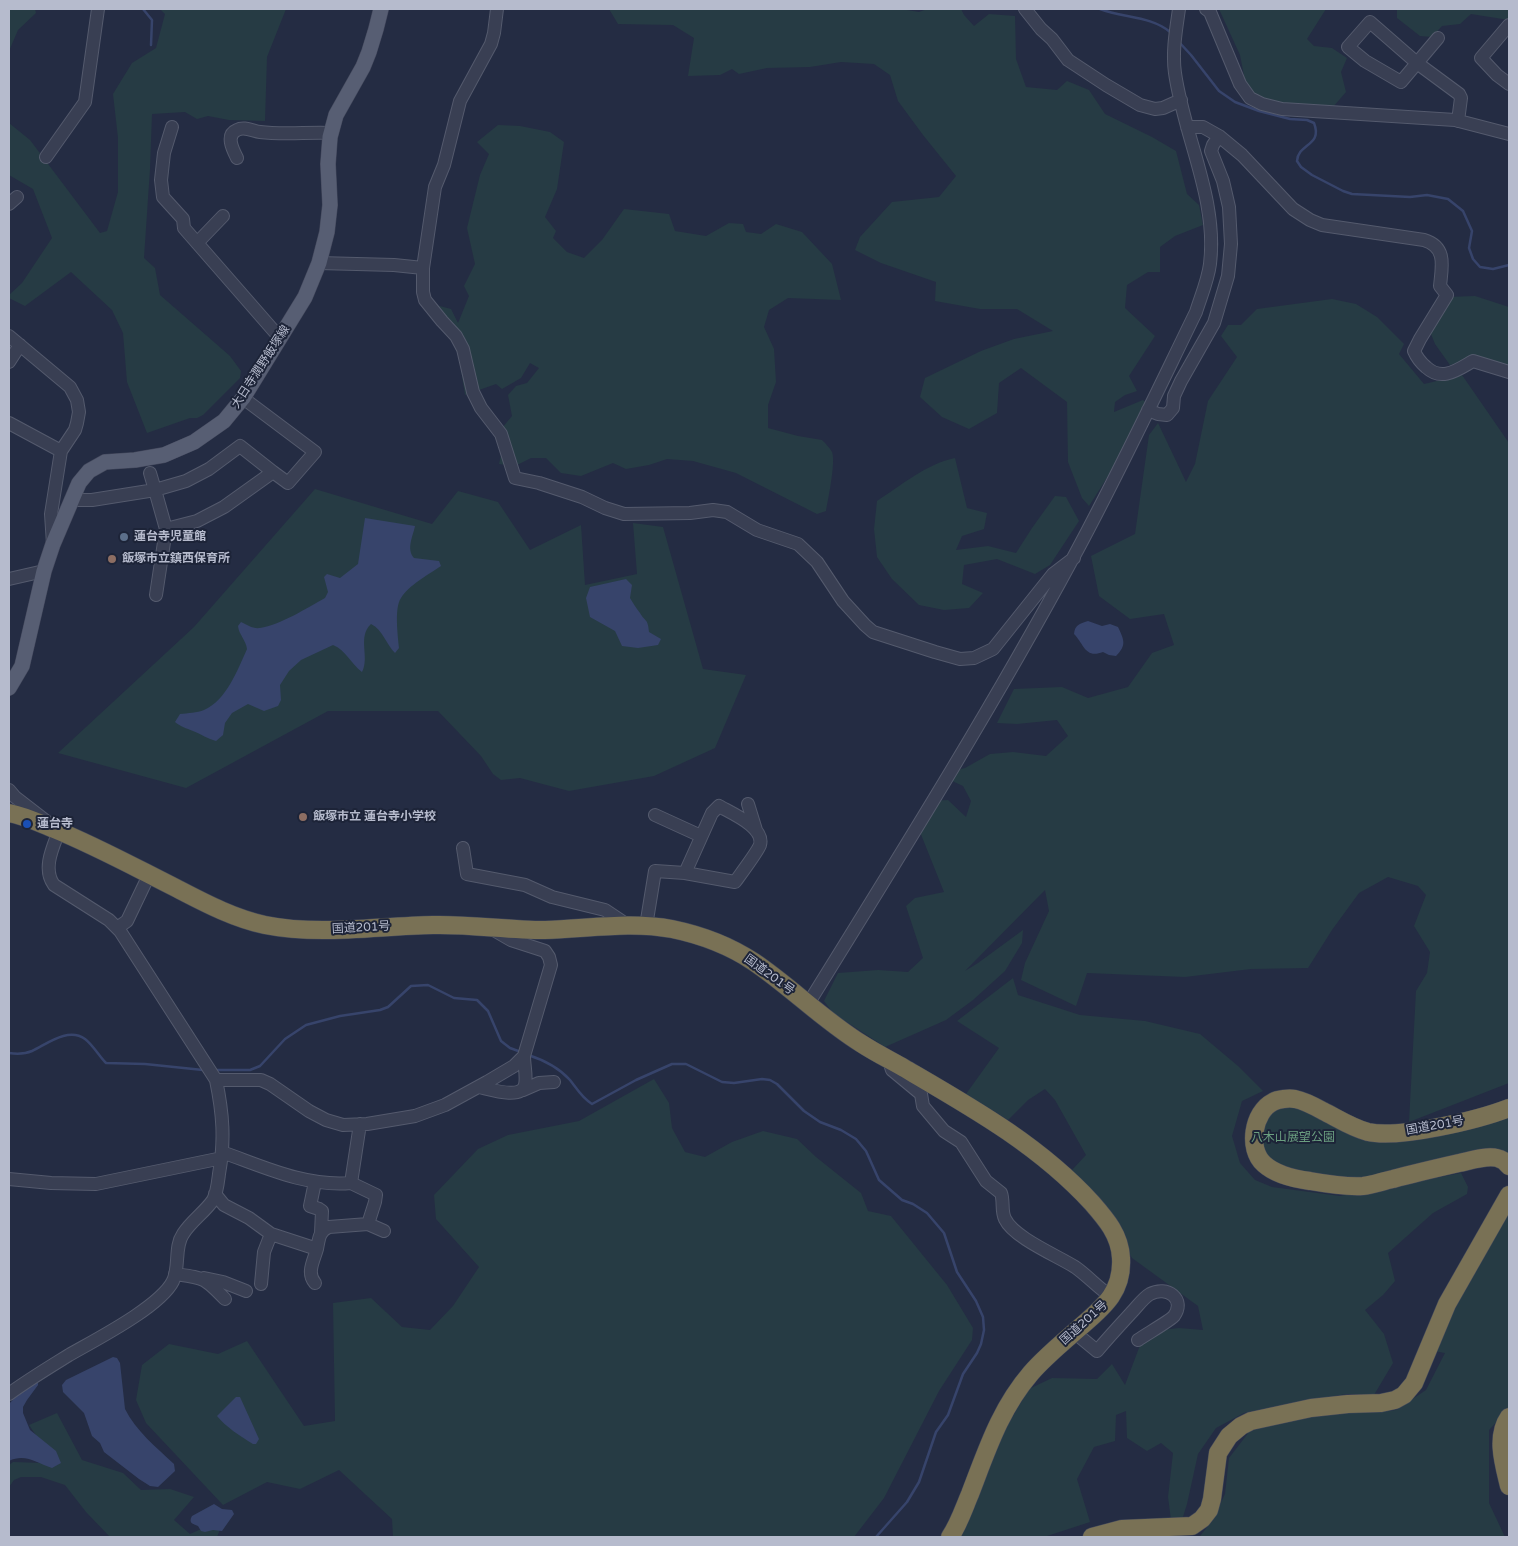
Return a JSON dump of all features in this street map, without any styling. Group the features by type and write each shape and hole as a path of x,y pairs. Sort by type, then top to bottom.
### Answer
{"highway":[{"name":"国道201号","path":"9,813 23,816 88,842 149,875 229,914 267,925 324,930 440,925 544,930 637,926 672,929 693,934 733,950 752,961 854,1039 982,1115 1028,1145 1072,1181 1103,1215 1118,1238 1121,1252 1119,1281 1112,1296 1103,1308 1033,1370 1010,1401 999,1419 961,1516 950,1537"},
{"name":"国道201号","path":"1509,1108 1448,1125 1387,1133 1368,1132 1312,1105 1295,1099 1284,1099 1273,1101 1260,1116 1253,1139 1255,1152 1263,1164 1273,1170 1298,1180 1336,1185 1363,1186 1473,1160 1495,1157 1504,1161 1509,1166"},
{"path":"1092,1537 1122,1529 1192,1526 1202,1519 1209,1510 1212,1498 1218,1453 1229,1436 1241,1426 1251,1421 1311,1408 1381,1403 1395,1400 1404,1395 1414,1383 1451,1296 1509,1195"},
{"path":"1509,1417 1502,1440 1509,1486"}],"main road":[{"name":"大日寺潤野飯塚線","path":"9,688 22,666 44,571 70,500 79,483 89,471 105,462 135,460 164,455 194,442 224,421 244,398 305,297 319,263 327,232 330,205 328,164 331,133 336,115 363,67 381,9"}],"street":[{"path":"46,157 85,102 98,9"},
{"path":"497,9 494,33 460,101 444,165 435,187 423,268 423,292 426,300 456,336 463,349 473,392 481,408 500,434 515,478 539,483 582,497 605,508 624,514 690,513 713,510 727,512 757,530 798,544 817,562 843,600 864,625 873,632 960,658 974,658 993,649 1053,574 1074,558"},
{"path":"1025,9 1068,60 1106,86 1140,105 1155,109 1163,108 1181,100"},
{"path":"808,1004 908,842 1026,644 1074,558 1122,465 1196,312 1210,264 1211,240 1206,194 1187,127 1175,72 1176,28 1179,9"},
{"path":"1206,9 1210,12 1240,84 1250,98 1262,104 1282,109 1458,121 1509,134"},
{"path":"1438,38 1417,63 1401,82 1366,61 1348,47 1370,22 1417,63 1459,94 1461,98 1458,121"},
{"path":"1509,25 1481,58 1497,75 1509,84"},
{"path":"172,127 164,153 161,180 163,197 183,219 184,228 280,338"},
{"path":"1187,127 1203,127 1219,136 1242,155 1293,209 1310,220 1322,225 1434,243 1441,252 1440,286 1447,295 1414,351 1418,360 1431,373 1441,375 1451,373 1473,361 1509,372"},
{"path":"237,158 230,138 237,129 260,132 331,133"},
{"path":"1148,410 1167,415 1173,408 1174,396 1181,381 1214,323 1228,276 1231,244 1229,207 1223,181 1211,152 1219,136"},
{"path":"197,243 223,216"},
{"path":"1211,240 1231,244"},
{"path":"319,263 423,268"},
{"path":"9,362 12,338"},
{"path":"12,338 70,387 77,400 79,412 75,430 61,451 51,514 53,544"},
{"path":"70,500 92,500 155,490 186,481 240,446 288,483 315,452 244,398"},
{"path":"9,423 61,451"},
{"path":"166,529 198,521 224,508 273,472"},
{"path":"150,473 166,529 156,595"},
{"path":"9,579 44,571"},
{"path":"9,790 59,830 51,852 48,870 50,879 54,885 109,920 117,928 216,1080 222,1108 224,1132 215,1194 213,1199 181,1236 173,1282 158,1300 136,1316 35,1376 9,1394"},
{"path":"748,804 756,830"},
{"path":"463,848 467,874 525,886 552,897 605,910 637,926 655,871 685,873 735,882 760,845 759,835 751,824 719,806 712,813 685,873"},
{"path":"655,815 702,836"},
{"path":"117,928 127,921 149,875"},
{"path":"491,928 511,940 545,951 551,965 524,1056 525,1084 523,1090"},
{"path":"216,1080 261,1080 326,1120 343,1125 360,1124 415,1116 445,1105 514,1066 524,1056"},
{"path":"894,1062 891,1067 892,1070 921,1094 923,1106 944,1132 961,1142 986,1181 1001,1192 1004,1219 1013,1230 1040,1248 1075,1267 1100,1289 1112,1296"},
{"path":"479,1087 516,1093 539,1083 554,1082"},
{"path":"351,1184 360,1124"},
{"path":"9,1180 96,1184 222,1155 274,1172 315,1182 351,1184 376,1195 368,1224"},
{"path":"315,1182 310,1206 322,1211 321,1233 310,1273 311,1279 315,1283"},
{"path":"215,1194 224,1205 249,1218 271,1234 317,1249"},
{"path":"321,1233 329,1227 368,1224 384,1231"},
{"path":"261,1284 264,1252 271,1234"},
{"path":"175,1274 223,1282 246,1291"},
{"path":"202,1278 210,1282 225,1298"},
{"path":"1074,1332 1097,1351 1150,1294 1160,1291 1174,1295 1177,1302 1176,1314 1138,1340"}],"green space":[{"path":"9,9 35,9 36,13 18,30 9,51"},
{"path":"160,9 286,9 267,57 265,121 229,120 208,116 197,119 185,112 152,114 144,258 155,268 160,295 230,356 241,371 240,378 203,415 147,433 127,382 123,333 112,310 71,272 25,306 9,298 9,295 22,283 52,238 33,189 9,175 9,123 30,140 100,233 107,231 118,192 118,138 113,94 132,63 156,48 165,14"},
{"path":"609,9 901,9 919,12 927,9 961,9 974,26 989,14 1015,16 1016,59 1026,87 1057,90 1067,81 1089,90 1105,114 1176,151 1187,194 1199,205 1203,225 1175,236 1160,247 1160,272 1148,272 1127,285 1125,308 1155,336 1129,376 1137,391 1125,395 1115,402 1114,412 1143,400 1152,407 1089,506 1082,498 1068,462 1067,402 1021,368 999,383 997,413 969,429 942,417 920,397 925,378 981,351 1014,339 1053,331 1017,309 980,309 935,301 936,282 881,263 855,250 860,237 892,202 939,197 956,176 898,101 890,75 874,64 841,62 810,67 767,68 739,74 732,69 720,75 688,76 694,38 673,25 618,24"},
{"path":"1219,9 1326,9 1307,39 1314,46 1332,48 1347,58 1341,72 1346,92 1333,107 1269,106 1247,91 1240,55"},
{"path":"1397,9 1509,9 1509,20 1471,14 1460,24 1442,26 1432,37 1420,36 1397,18"},
{"path":"498,125 520,126 550,132 564,142 557,189 545,217 556,231 553,238 567,252 584,258 602,240 624,209 669,214 675,231 706,236 729,223 743,224 746,232 761,234 776,224 802,232 832,264 841,300 788,298 769,310 764,327 774,349 776,382 768,405 768,428 822,440 830,449 833,464 826,511 817,514 736,473 693,461 667,459 649,465 626,469 613,463 581,476 561,473 546,458 531,458 515,466 499,464 502,451 502,428 512,416 508,395 516,386 527,383 539,368 530,363 521,378 502,389 496,384 465,395 459,357 436,305 451,309 458,323 469,296 464,286 475,264 467,228 480,175 489,154 477,142"},
{"path":"1475,296 1509,307 1509,368 1472,359 1450,365 1435,344 1427,324 1447,297"},
{"path":"1332,299 1356,304 1377,317 1404,344 1399,354 1424,384 1462,375 1509,443 1509,1083 1409,1122 1416,991 1427,973 1430,952 1414,926 1426,895 1418,886 1388,877 1359,893 1332,930 1308,968 1251,969 1185,977 1087,973 1076,1006 1021,980 1025,963 1049,911 1045,890 965,971 1023,930 1022,943 1005,971 973,1000 946,1020 885,1047 833,1013 824,1001 838,973 878,970 908,972 923,958 906,906 915,898 944,892 920,832 931,801 948,800 966,817 971,801 963,786 948,779 953,771 965,768 990,754 1013,752 1046,756 1068,736 1057,720 1017,724 997,723 1014,689 1062,687 1088,698 1128,687 1152,653 1174,645 1164,614 1130,619 1099,596 1091,556 1135,534 1149,435 1158,423 1186,482 1195,464 1208,401 1237,357 1221,336 1228,325 1241,325 1257,309"},
{"path":"955,458 967,508 987,513 984,529 962,536 956,550 988,546 1016,553 1055,496 1066,497 1079,521 1050,565 1035,574 997,559 964,565 962,584 983,593 969,608 944,610 919,605 892,579 877,557 874,529 877,501 925,470"},
{"path":"315,489 432,524 458,491 498,502 530,550 581,525 585,585 637,574 633,523 663,527 703,669 746,675 715,748 654,776 569,791 520,778 501,780 493,774 481,756 438,711 328,711 186,788 58,753 194,627"},
{"path":"1013,978 1018,995 1080,1015 1145,1021 1200,1034 1238,1066 1263,1091 1242,1101 1232,1136 1240,1163 1255,1180 1272,1187 1340,1196 1461,1173 1468,1187 1467,1194 1433,1213 1388,1253 1395,1281 1383,1295 1365,1310 1384,1334 1393,1363 1374,1395 1347,1394 1296,1402 1244,1413 1216,1428 1198,1454 1182,1520 1171,1520 1168,1497 1173,1453 1161,1443 1147,1451 1127,1438 1126,1411 1116,1415 1115,1441 1094,1447 1077,1479 1090,1522 1044,1537 954,1537 956,1505 995,1446 1029,1389 1052,1378 1097,1379 1112,1364 1125,1385 1145,1332 1179,1328 1203,1330 1198,1306 1132,1258 1114,1228 1072,1170 1086,1155 1055,1100 1045,1089 1028,1100 1008,1120 966,1094 999,1048 957,1021"},
{"path":"654,1079 669,1103 672,1128 685,1152 705,1157 732,1142 763,1131 797,1139 816,1157 861,1193 868,1211 891,1216 947,1285 973,1328 972,1340 939,1391 884,1498 854,1537 393,1537 392,1519 339,1470 300,1489 267,1482 223,1505 146,1423 136,1400 142,1365 169,1344 218,1354 247,1341 304,1426 335,1421 333,1303 371,1298 402,1327 430,1330 453,1306 479,1267 436,1219 434,1195 478,1149 508,1135 579,1121"},
{"name":"八木山展望公園","path":"1284,1104 1299,1106 1361,1134 1509,1117 1509,1155 1354,1181 1315,1177 1265,1161 1260,1134 1261,1128 1268,1117"},
{"path":"1509,1205 1509,1409 1489,1430 1489,1503 1505,1537 1114,1537 1200,1536 1212,1521 1225,1494 1229,1458 1249,1432 1295,1414 1396,1410 1426,1390 1445,1353 1434,1351 1449,1312"},
{"path":"57,1413 82,1460 123,1473 141,1490 170,1489 194,1497 174,1520 190,1534 208,1526 221,1527 217,1537 110,1537 86,1512 65,1485 41,1477 21,1477 14,1480 9,1487 9,1465 13,1462 43,1463 46,1450 29,1425"}],"water":[{"path":"365,518 415,526 410,551 414,558 439,561 441,566 425,576 401,598 397,615 399,648 395,653 379,630 371,624 365,635 365,660 362,672 338,647 333,645 301,660 289,671 280,685 281,700 278,706 264,711 248,704 232,713 225,723 223,735 216,741 175,722 180,714 198,712 212,706 225,692 247,649 238,626 241,622 260,628 293,616 325,598 328,592 324,577 327,574 340,578 358,564"},
{"path":"626,579 632,585 630,598 647,622 649,632 661,639 658,645 638,648 622,646 615,631 590,617 586,598 590,587"},
{"path":"1088,621 1102,626 1110,624 1118,627 1122,635 1123,645 1116,656 1103,652 1092,654 1074,634 1078,625"},
{"path":"113,1357 117,1358 120,1363 125,1409 147,1438 174,1464 175,1471 158,1487 150,1486 139,1479 104,1452 100,1443 92,1436 84,1413 63,1392 62,1385 66,1380"},
{"path":"35,1382 38,1385 23,1407 23,1413 30,1430 56,1451 61,1463 52,1468 26,1458 9,1461 9,1404 23,1389"},
{"path":"236,1397 240,1397 259,1439 256,1444 253,1444 234,1431 217,1416"},
{"path":"214,1504 222,1509 232,1510 234,1514 222,1531 201,1531 198,1526 191,1522 191,1518"}],"waterway":[{"path":"143,9 152,20 151,45"},
{"path":"1100,9 1146,20 1170,32"},
{"path":"1179,42 1219,91 1235,102 1259,111 1314,123 1315,136 1298,155 1297,161 1301,167 1312,175 1352,194 1410,197 1427,195 1448,199 1463,211 1472,231 1469,248 1473,259 1480,267 1493,269 1509,265"},
{"path":"213,1070 250,1070 260,1066 285,1039 306,1025 340,1016 380,1010 388,1007 411,986 428,985 454,998 477,1000 488,1011 501,1041 510,1048 521,1052"},
{"path":"9,1053 21,1054 29,1052 58,1038 72,1035 85,1039 106,1063 145,1064 203,1070"},
{"path":"528,1055 556,1068 592,1104 636,1080 672,1064 686,1064 722,1082 770,1080 777,1084 804,1111 820,1122 841,1130 856,1139 866,1151 879,1180 902,1200 913,1204 927,1213 944,1233 957,1272 976,1301 983,1317 984,1330 981,1344 963,1374 948,1415 936,1432 919,1482 907,1502 876,1537"}],"place":[{"name":"蓮台寺児童館","path":"124,537"},
{"name":"飯塚市立鎮西保育所","path":"112,559"},
{"name":"飯塚市立 蓮台寺小学校","path":"303,817"},
{"name":"蓮台寺","path":"27,824"}]}
